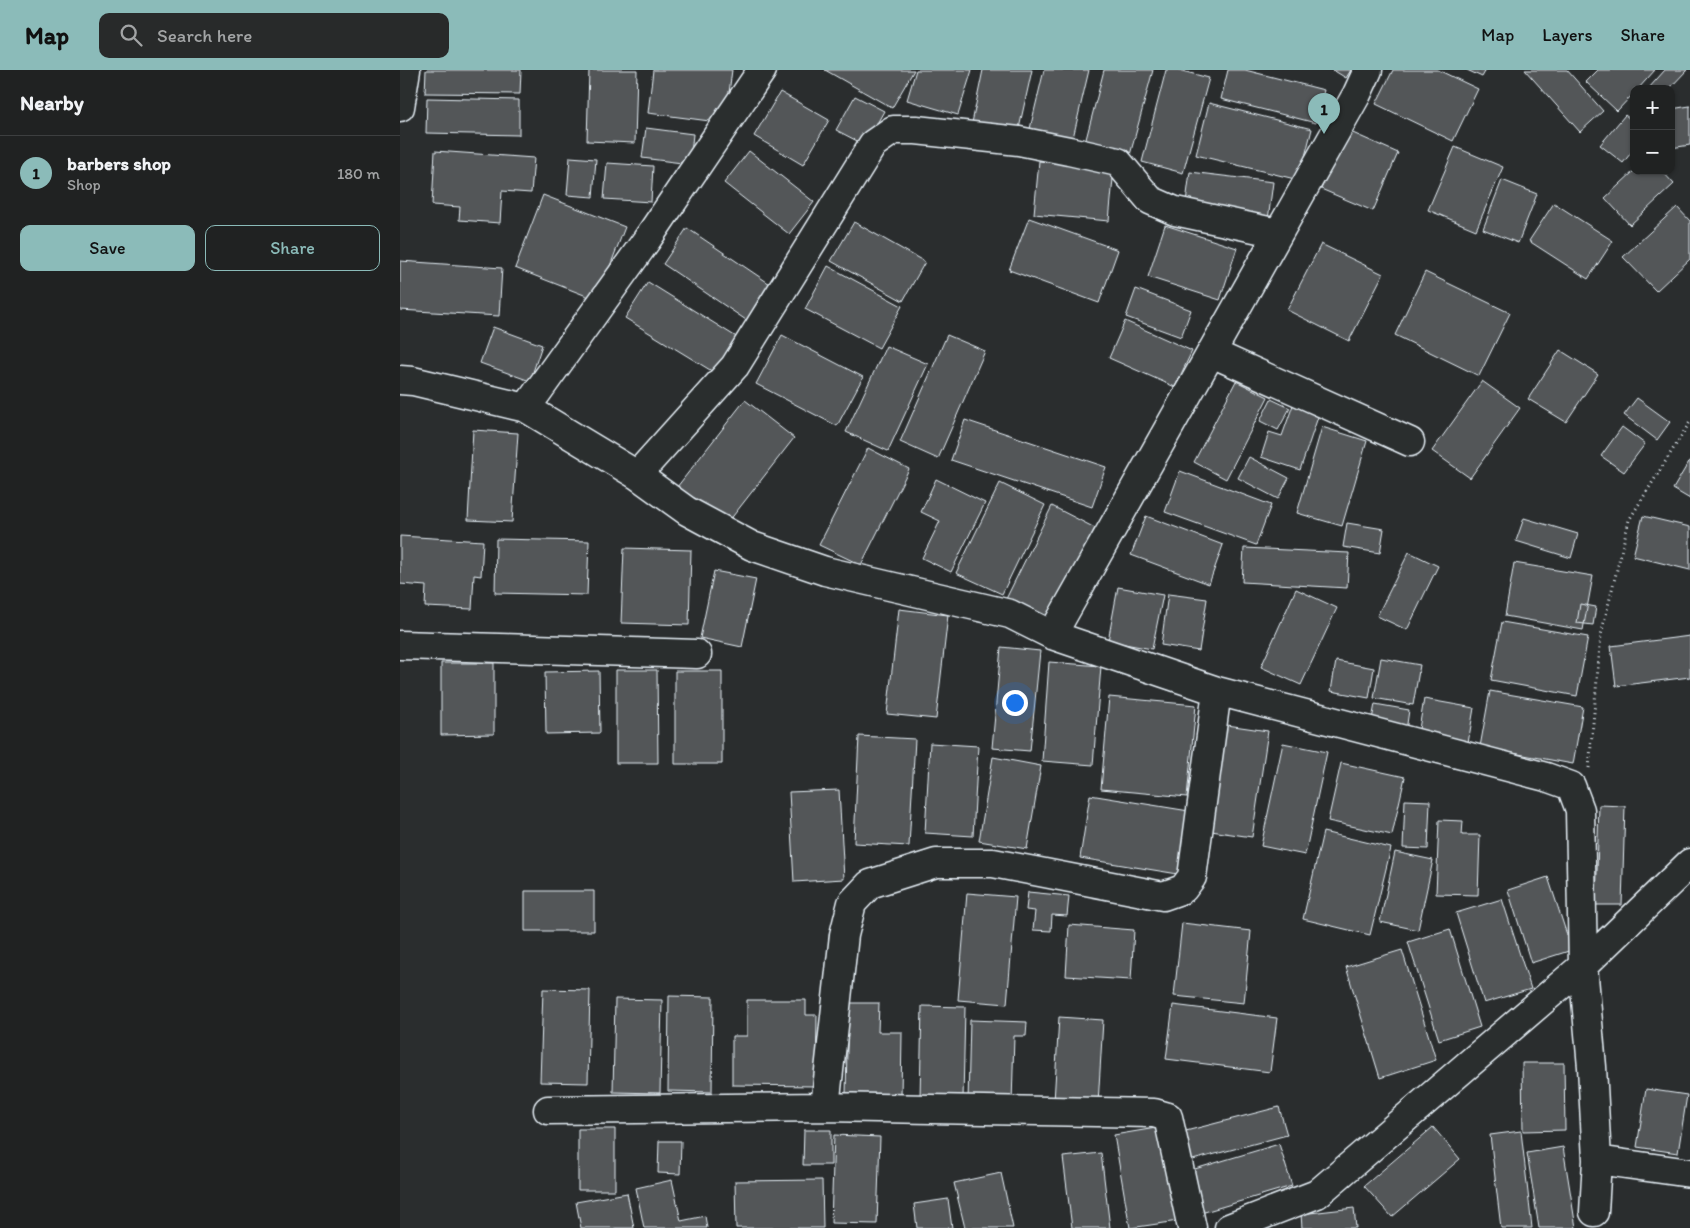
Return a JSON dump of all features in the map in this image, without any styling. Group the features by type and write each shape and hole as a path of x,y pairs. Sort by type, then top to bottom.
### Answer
{"street":[{"path":"400,108 406,70"},
{"path":"526,408 646,242 762,70"},
{"path":"1052,635 1357,94 1368,70"},
{"path":"637,475 735,366 872,144 893,130 916,130 1019,141 1118,162 1150,200 1175,211 1278,233"},
{"path":"1212,353 1410,442"},
{"path":"400,380 413,381 526,408 637,475 687,511 752,546 825,570 1010,614 1052,635 1217,692 1546,777 1572,786 1580,810 1583,966 1592,1067 1597,1160 1594,1212"},
{"path":"400,645 697,654"},
{"path":"825,1107 844,934 852,903 870,884 936,863 993,863 1163,896 1183,889 1192,877 1217,692"},
{"path":"1228,1228 1316,1194 1583,966 1690,863"},
{"path":"548,1110 825,1107 1154,1112 1168,1117 1192,1228"},
{"path":"1597,1160 1690,1174"}],"path":[{"path":"1576,800 1588,783 1601,635 1629,520 1690,422"}],"building":[{"path":"426,70 521,70 520,94 425,93"},
{"path":"589,70 637,70 635,143 587,141"},
{"path":"653,70 732,70 725,123 648,113"},
{"path":"825,70 914,70 892,108"},
{"path":"916,70 972,70 958,115 907,100"},
{"path":"983,70 1032,70 1018,133 972,123"},
{"path":"1044,70 1089,70 1072,142 1029,133"},
{"path":"1104,70 1153,70 1130,155 1085,143"},
{"path":"1166,70 1178,70 1209,78 1183,173 1142,162"},
{"path":"1228,70 1245,70 1324,90 1316,123 1221,99"},
{"path":"1333,70 1351,70 1346,78"},
{"path":"1393,70 1438,70 1478,89 1453,141 1376,104"},
{"path":"1467,70 1486,70 1482,77"},
{"path":"1525,70 1567,70 1603,111 1580,132"},
{"path":"1598,70 1655,70 1642,85 1630,85 1630,97 1617,111 1586,82"},
{"path":"1665,70 1687,70 1673,85 1652,85"},
{"path":"780,92 829,120 803,165 754,136"},
{"path":"855,96 884,111 865,145 836,130"},
{"path":"427,98 519,100 519,135 426,133"},
{"path":"1209,103 1312,129 1299,180 1196,155"},
{"path":"1690,106 1690,145 1675,147 1675,108"},
{"path":"1625,115 1630,119 1630,154 1623,163 1600,145"},
{"path":"646,128 693,134 690,164 642,158"},
{"path":"1346,130 1398,153 1373,211 1321,189"},
{"path":"1455,147 1503,167 1476,230 1428,210"},
{"path":"435,151 534,158 531,193 502,191 500,223 459,220 460,207 432,205"},
{"path":"749,151 814,202 789,234 724,183"},
{"path":"570,157 596,159 593,197 567,195"},
{"path":"1039,161 1114,168 1109,221 1034,214"},
{"path":"607,163 653,166 651,202 604,199"},
{"path":"1190,172 1273,182 1268,220 1185,210"},
{"path":"1630,175 1666,175 1674,184 1630,225 1605,198"},
{"path":"1502,180 1537,194 1518,243 1483,229"},
{"path":"543,195 625,227 597,300 515,268"},
{"path":"1554,203 1613,241 1588,279 1529,241"},
{"path":"1677,207 1690,221 1690,259 1656,291 1623,257"},
{"path":"1029,218 1118,250 1099,303 1009,270"},
{"path":"854,222 925,262 903,301 831,261"},
{"path":"1165,225 1237,248 1220,300 1148,277"},
{"path":"687,228 773,286 749,322 663,264"},
{"path":"1321,244 1383,274 1349,341 1287,310"},
{"path":"400,261 502,268 499,316 400,310"},
{"path":"828,266 902,306 879,348 805,309"},
{"path":"1425,272 1510,313 1479,376 1395,335"},
{"path":"648,282 738,338 715,373 625,318"},
{"path":"1136,289 1191,310 1181,337 1126,317"},
{"path":"1125,321 1192,351 1175,387 1109,358"},
{"path":"493,327 542,345 530,381 480,363"},
{"path":"782,335 863,377 837,426 756,384"},
{"path":"947,335 985,351 938,459 900,442"},
{"path":"886,346 928,364 888,451 846,432"},
{"path":"1560,350 1598,374 1566,422 1528,399"},
{"path":"1236,381 1268,397 1226,479 1194,462"},
{"path":"1482,381 1520,408 1470,478 1432,451"},
{"path":"1637,398 1670,422 1657,440 1624,415"},
{"path":"1271,399 1290,408 1278,430 1260,421"},
{"path":"745,400 794,438 726,525 677,487"},
{"path":"1293,405 1319,414 1300,470 1261,457 1269,432 1282,436"},
{"path":"965,420 1106,467 1092,507 951,460"},
{"path":"1322,427 1367,441 1342,526 1297,513"},
{"path":"1622,427 1645,444 1624,472 1601,456"},
{"path":"473,430 518,433 512,522 468,520"},
{"path":"868,448 909,469 861,565 819,545"},
{"path":"1249,457 1289,478 1278,499 1238,478"},
{"path":"1690,460 1690,499 1673,489"},
{"path":"1180,471 1271,505 1256,545 1165,512"},
{"path":"936,479 985,503 951,572 922,558 940,521 921,512"},
{"path":"1000,483 1045,505 1002,594 956,573"},
{"path":"1052,506 1095,528 1048,624 1004,603"},
{"path":"1146,516 1223,545 1209,584 1131,555"},
{"path":"1643,516 1690,527 1690,570 1633,556"},
{"path":"1524,518 1578,534 1571,558 1516,541"},
{"path":"1347,523 1384,529 1380,553 1343,547"},
{"path":"400,536 483,541 481,576 474,575 472,609 425,607 426,586 400,584"},
{"path":"496,539 589,541 587,595 495,593"},
{"path":"624,548 691,550 689,625 621,623"},
{"path":"1244,548 1349,553 1347,588 1242,582"},
{"path":"1409,552 1438,566 1407,630 1377,616"},
{"path":"1514,563 1593,576 1583,630 1505,616"},
{"path":"714,571 756,579 742,647 700,638"},
{"path":"1118,587 1163,595 1152,649 1108,641"},
{"path":"1296,589 1337,608 1301,685 1261,667"},
{"path":"1168,594 1207,599 1199,651 1161,645"},
{"path":"1580,604 1596,607 1593,625 1577,623"},
{"path":"899,609 948,615 936,719 887,714"},
{"path":"1502,622 1588,637 1577,696 1491,680"},
{"path":"1690,636 1690,677 1616,686 1611,646"},
{"path":"1001,647 1040,651 1030,751 992,748"},
{"path":"1381,658 1420,665 1413,705 1374,698"},
{"path":"1336,661 1374,668 1369,698 1331,691"},
{"path":"1049,662 1101,666 1093,765 1042,761"},
{"path":"441,663 494,663 494,734 441,735"},
{"path":"616,670 657,670 658,763 616,763"},
{"path":"599,671 600,733 546,734 545,672"},
{"path":"675,671 722,671 722,764 675,764"},
{"path":"1490,691 1583,707 1573,764 1480,747"},
{"path":"1109,697 1196,705 1187,797 1101,789"},
{"path":"1424,699 1474,708 1468,743 1418,735"},
{"path":"1375,704 1409,710 1406,731 1371,725"},
{"path":"1227,725 1268,731 1252,837 1211,831"},
{"path":"859,736 915,739 909,846 854,843"},
{"path":"930,743 978,746 973,836 925,833"},
{"path":"1283,743 1327,752 1305,855 1261,846"},
{"path":"993,757 1041,766 1027,849 979,841"},
{"path":"1341,763 1405,777 1392,835 1328,821"},
{"path":"839,790 844,879 794,882 789,792"},
{"path":"1090,795 1189,811 1178,874 1080,858"},
{"path":"1405,800 1430,801 1428,849 1403,848"},
{"path":"1599,805 1625,806 1622,905 1596,905"},
{"path":"1439,820 1463,821 1462,835 1480,835 1478,895 1436,894"},
{"path":"1323,832 1391,848 1370,935 1303,919"},
{"path":"1395,852 1433,860 1418,930 1380,922"},
{"path":"1548,877 1572,950 1531,963 1508,890"},
{"path":"525,891 594,891 594,931 525,931"},
{"path":"1028,892 1069,896 1067,916 1052,915 1051,931 1033,930 1035,911 1026,910"},
{"path":"967,893 1016,897 1007,1004 958,1000"},
{"path":"1502,899 1531,989 1484,1003 1456,913"},
{"path":"1182,923 1251,931 1244,1003 1174,996"},
{"path":"1069,925 1134,930 1131,980 1066,976"},
{"path":"1450,929 1480,1027 1439,1040 1408,942"},
{"path":"1402,950 1436,1060 1380,1078 1346,967"},
{"path":"543,989 590,990 588,1083 540,1082"},
{"path":"669,996 713,997 712,1092 668,1091"},
{"path":"615,999 662,1000 660,1093 613,1092"},
{"path":"747,1000 806,1000 806,1015 817,1015 816,1086 732,1085 732,1036 747,1036"},
{"path":"848,1003 879,1003 878,1032 902,1032 901,1096 846,1095"},
{"path":"1173,1005 1277,1018 1270,1072 1166,1059"},
{"path":"922,1006 965,1007 963,1099 920,1098"},
{"path":"1059,1017 1103,1020 1098,1104 1054,1102"},
{"path":"970,1020 1027,1022 1026,1036 1014,1036 1012,1103 968,1102"},
{"path":"1522,1063 1564,1063 1565,1130 1523,1131"},
{"path":"1646,1089 1687,1095 1678,1153 1637,1147"},
{"path":"1279,1107 1287,1135 1189,1161 1182,1132"},
{"path":"1162,1127 1178,1221 1130,1228 1114,1135"},
{"path":"1433,1127 1460,1159 1392,1217 1364,1186"},
{"path":"578,1129 615,1129 615,1190 578,1190"},
{"path":"804,1130 831,1130 831,1165 803,1165"},
{"path":"1521,1131 1532,1228 1501,1228 1490,1135"},
{"path":"834,1135 880,1137 877,1224 831,1223"},
{"path":"659,1141 681,1141 680,1174 658,1173"},
{"path":"1279,1144 1292,1186 1201,1213 1188,1171"},
{"path":"1563,1147 1576,1228 1539,1228 1527,1153"},
{"path":"1101,1153 1110,1228 1072,1228 1063,1157"},
{"path":"1001,1173 1013,1228 965,1228 954,1183"},
{"path":"672,1180 681,1221 705,1216 707,1228 644,1228 636,1188"},
{"path":"822,1180 823,1228 736,1228 735,1181"},
{"path":"627,1193 634,1228 581,1228 576,1202"},
{"path":"948,1199 952,1228 917,1228 914,1204"},
{"path":"1354,1208 1356,1228 1302,1228 1301,1214"}],"place":[{"name":"barbers shop","path":"1324,134"}]}
